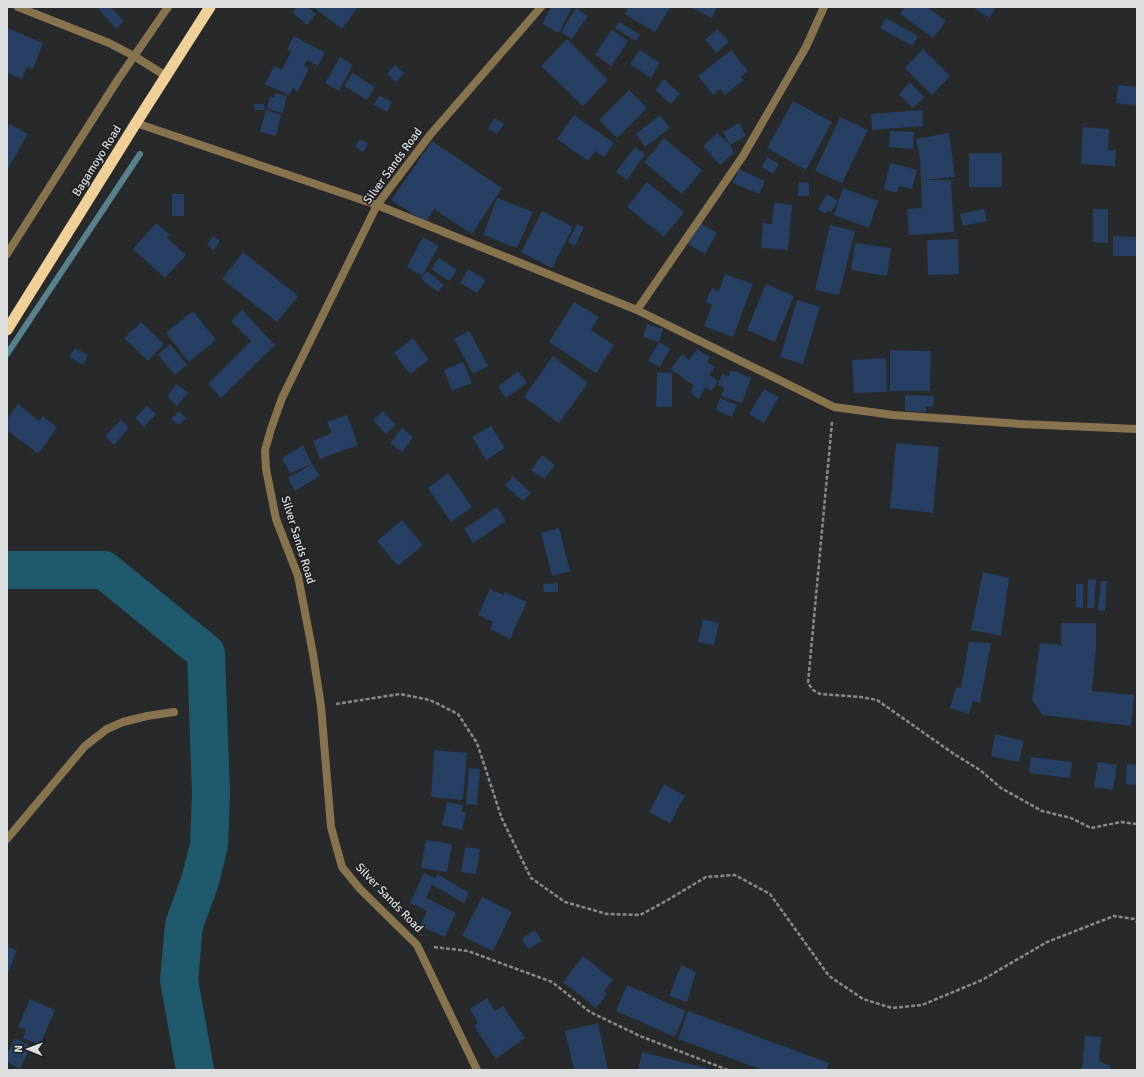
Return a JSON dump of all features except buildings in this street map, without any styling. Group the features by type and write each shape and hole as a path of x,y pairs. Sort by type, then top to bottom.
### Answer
{"highway":[{"name":"Bagamoyo Road","path":"7,330 210,7"}],"street":[{"path":"18,7 109,43 134,56 166,76"},
{"path":"7,254 89,125 168,7"},
{"name":"Silver Sands Road","path":"476,1070 417,945 360,889 342,867 331,827 321,706 313,654 298,576 276,519 266,469 265,450 282,398 377,205 430,135 541,7"},
{"path":"638,310 743,156 806,47 824,7"},
{"path":"136,123 377,205 638,310 834,407 893,415 1020,424 1137,429"},
{"path":"7,839 85,746 107,730 123,722 147,716 174,712"}],"path":[{"path":"834,407 808,683 810,687 820,694 861,697 878,700 954,754 980,770 1001,788 1042,811 1071,818 1091,828 1121,822 1137,824"},
{"path":"321,706 400,694 430,700 458,714 477,743 502,819 531,878 565,902 607,914 640,915 706,877 735,874 770,894 829,976 863,1000 892,1008 922,1005 982,980 1047,942 1114,916 1134,919 1137,922"},
{"path":"417,945 468,951 552,982 590,1012 640,1036 728,1070"}],"waterway":[{"path":"7,354 140,154"},
{"path":"7,570 104,570 206,653 211,794 209,845 200,881 184,925 179,980 195,1070"}]}
